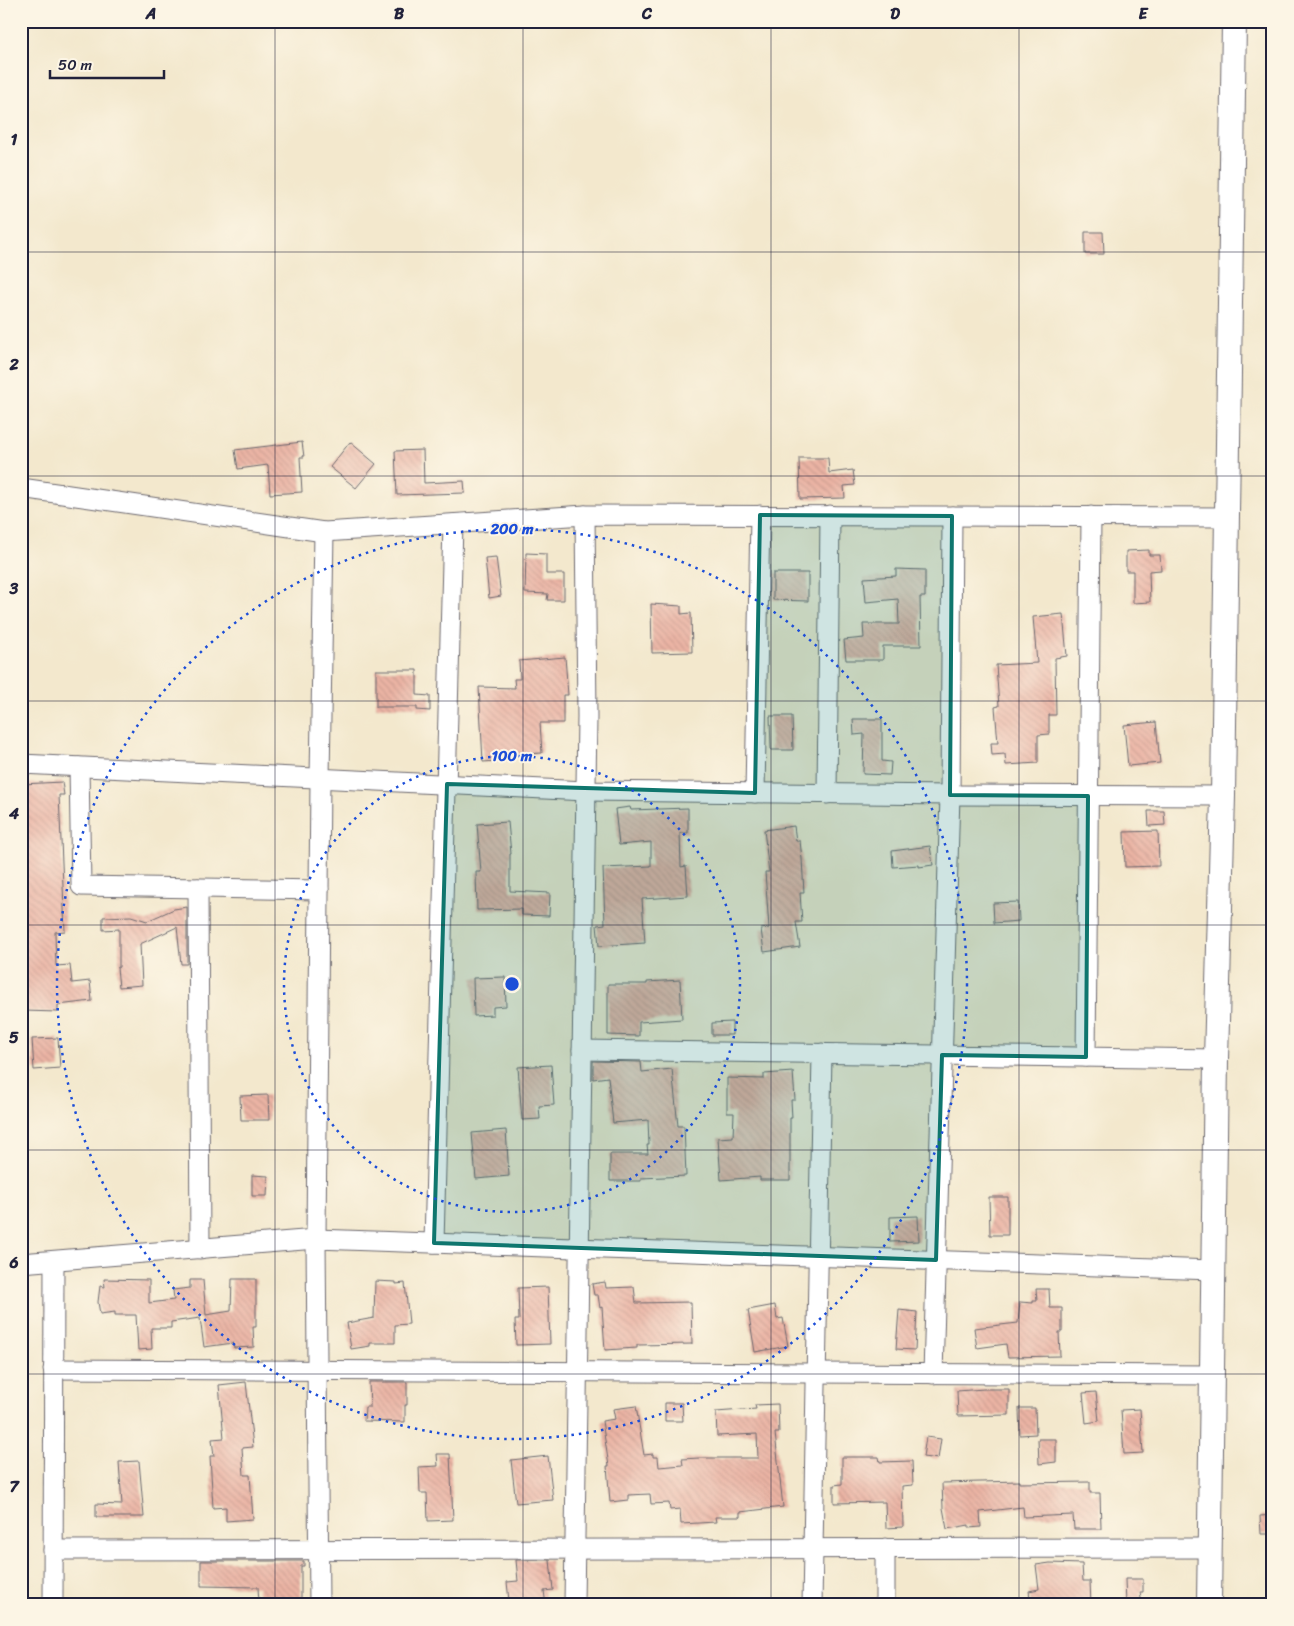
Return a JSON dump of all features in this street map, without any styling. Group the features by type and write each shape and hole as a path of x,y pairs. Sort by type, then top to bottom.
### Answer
{"main road":[{"path":"1209,1605 1216,1058 1223,796 1234,21"}],"street":[{"path":"21,488 324,532 585,515 1227,517"},
{"path":"574,1605 586,791 585,515"},
{"path":"755,793 760,515"},
{"path":"827,794 830,515"},
{"path":"933,1374 950,795 952,516"},
{"path":"1086,1057 1091,516"},
{"path":"434,1243 454,524"},
{"path":"319,1605 316,1239 324,532"},
{"path":"21,764 586,791 1223,796"},
{"path":"78,767 81,886 319,890"},
{"path":"198,888 200,1249"},
{"path":"582,1050 1216,1058"},
{"path":"812,1605 822,1053"},
{"path":"21,1263 316,1239 1214,1270"},
{"path":"53,1605 54,1261"},
{"path":"53,1369 1212,1375"},
{"path":"885,1548 885,1605"},
{"path":"53,1550 1210,1548"}],"highlighted area":[{"path":"760,515 952,516 950,795 1088,796 1086,1057 942,1055 936,1260 434,1243 447,784 755,793"}],"building":[{"path":"1085,232 1103,232 1104,254 1085,254"},
{"path":"302,442 304,457 300,457 302,492 270,494 268,465 238,469 235,450"},
{"path":"350,442 376,464 356,488 330,467"},
{"path":"423,450 424,483 464,481 465,493 397,495 395,451"},
{"path":"799,458 828,458 829,473 853,470 855,485 844,486 845,498 800,499"},
{"path":"1149,550 1149,555 1160,555 1161,570 1149,571 1150,602 1133,603 1133,571 1126,571 1126,551"},
{"path":"526,553 546,554 546,574 564,574 564,600 547,600 548,594 525,593"},
{"path":"496,557 501,596 489,598 485,558"},
{"path":"896,569 925,570 925,597 920,597 921,646 883,646 883,660 846,660 844,640 864,638 863,624 899,624 898,599 866,602 864,578 896,576"},
{"path":"773,573 808,573 808,601 773,600"},
{"path":"651,604 681,606 681,614 691,613 692,652 652,653"},
{"path":"1063,614 1067,656 1055,658 1056,715 1049,715 1049,734 1038,735 1038,763 1006,765 1005,754 992,755 991,743 998,743 995,707 999,706 996,665 1037,663 1033,617"},
{"path":"565,657 568,695 563,695 563,723 540,723 542,753 511,755 512,760 483,762 479,687 515,688 514,679 520,679 519,661"},
{"path":"376,670 417,670 417,695 430,696 430,711 417,710 417,707 376,707"},
{"path":"770,716 792,716 793,750 771,750"},
{"path":"853,719 882,719 882,761 891,762 890,775 863,774 864,734 854,735"},
{"path":"1156,722 1160,763 1128,766 1124,725"},
{"path":"62,782 64,795 59,795 65,931 55,932 56,966 70,965 72,983 90,981 92,1001 58,1005 58,1012 24,1011 21,873 26,873 22,784"},
{"path":"630,807 631,810 688,808 688,833 680,833 681,867 686,866 688,896 642,899 645,943 599,946 597,925 605,924 603,868 651,866 651,842 619,845 615,809"},
{"path":"1148,811 1164,811 1165,825 1149,826"},
{"path":"508,822 511,854 510,891 550,893 549,916 522,915 522,909 477,910 476,872 481,872 477,824"},
{"path":"794,826 796,841 800,841 804,893 800,893 802,922 796,922 800,947 764,952 761,929 769,928 765,872 769,872 764,830"},
{"path":"1158,831 1159,866 1125,867 1124,832"},
{"path":"930,846 933,865 893,867 892,851"},
{"path":"1018,902 1019,921 994,923 993,903"},
{"path":"187,907 187,964 181,964 177,927 140,944 142,985 119,987 117,968 119,967 119,929 103,930 103,917 131,916 147,921 174,909"},
{"path":"505,977 506,1006 493,1007 493,1015 474,1016 473,978"},
{"path":"680,980 682,1019 639,1022 639,1036 608,1035 608,984 647,984 647,982"},
{"path":"732,1022 732,1035 712,1035 712,1023"},
{"path":"58,1038 60,1068 34,1070 32,1039"},
{"path":"593,1061 641,1062 642,1072 672,1069 678,1126 684,1126 686,1176 641,1178 641,1181 610,1181 610,1154 648,1154 648,1120 613,1123 608,1077 593,1079"},
{"path":"551,1065 554,1105 539,1106 540,1119 522,1120 518,1067"},
{"path":"793,1072 795,1100 791,1100 790,1180 760,1180 760,1177 721,1180 718,1138 733,1137 734,1113 727,1113 727,1078 764,1079 764,1074"},
{"path":"268,1095 269,1120 241,1120 240,1096"},
{"path":"506,1130 509,1176 476,1179 472,1133"},
{"path":"252,1175 268,1176 267,1196 252,1196"},
{"path":"989,1197 1008,1197 1008,1235 990,1235"},
{"path":"918,1216 919,1241 890,1242 890,1217"},
{"path":"104,1279 149,1280 149,1303 174,1300 173,1290 190,1288 190,1280 203,1280 206,1315 231,1311 232,1279 256,1279 256,1327 253,1327 254,1347 234,1348 233,1343 204,1347 200,1318 171,1322 171,1328 151,1328 152,1349 138,1350 136,1315 115,1315 115,1312 100,1314 98,1302 100,1286 105,1287"},
{"path":"375,1281 396,1282 396,1284 405,1283 409,1324 395,1325 395,1343 370,1343 370,1346 351,1349 347,1323 374,1318"},
{"path":"605,1282 606,1288 634,1287 636,1303 691,1302 692,1344 637,1345 637,1348 605,1350 602,1307 600,1308 598,1295 594,1295 592,1284"},
{"path":"548,1287 550,1344 516,1345 515,1320 519,1320 518,1288"},
{"path":"1036,1289 1049,1289 1050,1308 1062,1308 1062,1332 1059,1332 1060,1356 1008,1357 1006,1344 977,1348 974,1328 1018,1323 1020,1302 1033,1303 1033,1301 1037,1301"},
{"path":"775,1305 777,1319 783,1318 788,1346 755,1352 748,1310"},
{"path":"899,1310 917,1312 915,1350 896,1349"},
{"path":"246,1382 253,1447 242,1448 244,1475 250,1475 253,1519 226,1521 226,1507 213,1508 210,1456 214,1456 212,1439 224,1438 219,1385"},
{"path":"369,1382 407,1382 405,1422 364,1421 365,1407 370,1407"},
{"path":"1009,1389 1009,1415 958,1416 957,1391"},
{"path":"1096,1392 1099,1421 1086,1423 1083,1393"},
{"path":"665,1403 682,1403 683,1421 665,1421"},
{"path":"778,1404 779,1433 775,1433 783,1507 740,1512 740,1517 715,1517 716,1522 681,1524 680,1509 670,1510 669,1503 651,1504 650,1494 628,1495 628,1500 610,1502 607,1466 609,1466 602,1421 615,1419 613,1409 636,1406 644,1455 653,1454 653,1457 658,1457 659,1467 683,1465 682,1459 758,1458 757,1434 717,1436 716,1412 756,1409 755,1405"},
{"path":"1019,1408 1035,1408 1036,1434 1020,1435"},
{"path":"1140,1409 1143,1453 1124,1454 1121,1410"},
{"path":"926,1437 941,1439 938,1459 923,1457"},
{"path":"1038,1439 1056,1439 1056,1462 1039,1464"},
{"path":"437,1454 450,1454 453,1520 428,1521 427,1493 420,1493 419,1467 438,1466"},
{"path":"548,1456 553,1500 516,1503 511,1460"},
{"path":"842,1457 879,1457 880,1462 912,1461 913,1485 902,1486 903,1527 886,1528 885,1502 834,1503 834,1485 842,1484"},
{"path":"139,1461 144,1517 96,1517 96,1504 122,1505 119,1462"},
{"path":"1019,1481 1019,1483 1090,1482 1090,1493 1100,1493 1101,1529 1074,1529 1073,1515 1024,1517 1023,1507 980,1512 981,1527 969,1528 969,1525 947,1529 943,1508 942,1483"},
{"path":"1273,1515 1273,1534 1261,1534 1260,1516"},
{"path":"516,1560 550,1560 553,1590 544,1591 546,1605 516,1605 516,1600 509,1601 507,1582 518,1581"},
{"path":"201,1561 304,1561 304,1566 301,1566 301,1605 259,1605 258,1587 201,1586"},
{"path":"1050,1563 1082,1564 1083,1581 1090,1581 1091,1605 1031,1605 1029,1591 1039,1589 1036,1565"},
{"path":"1125,1579 1143,1579 1143,1592 1140,1592 1142,1605 1126,1605"}]}
